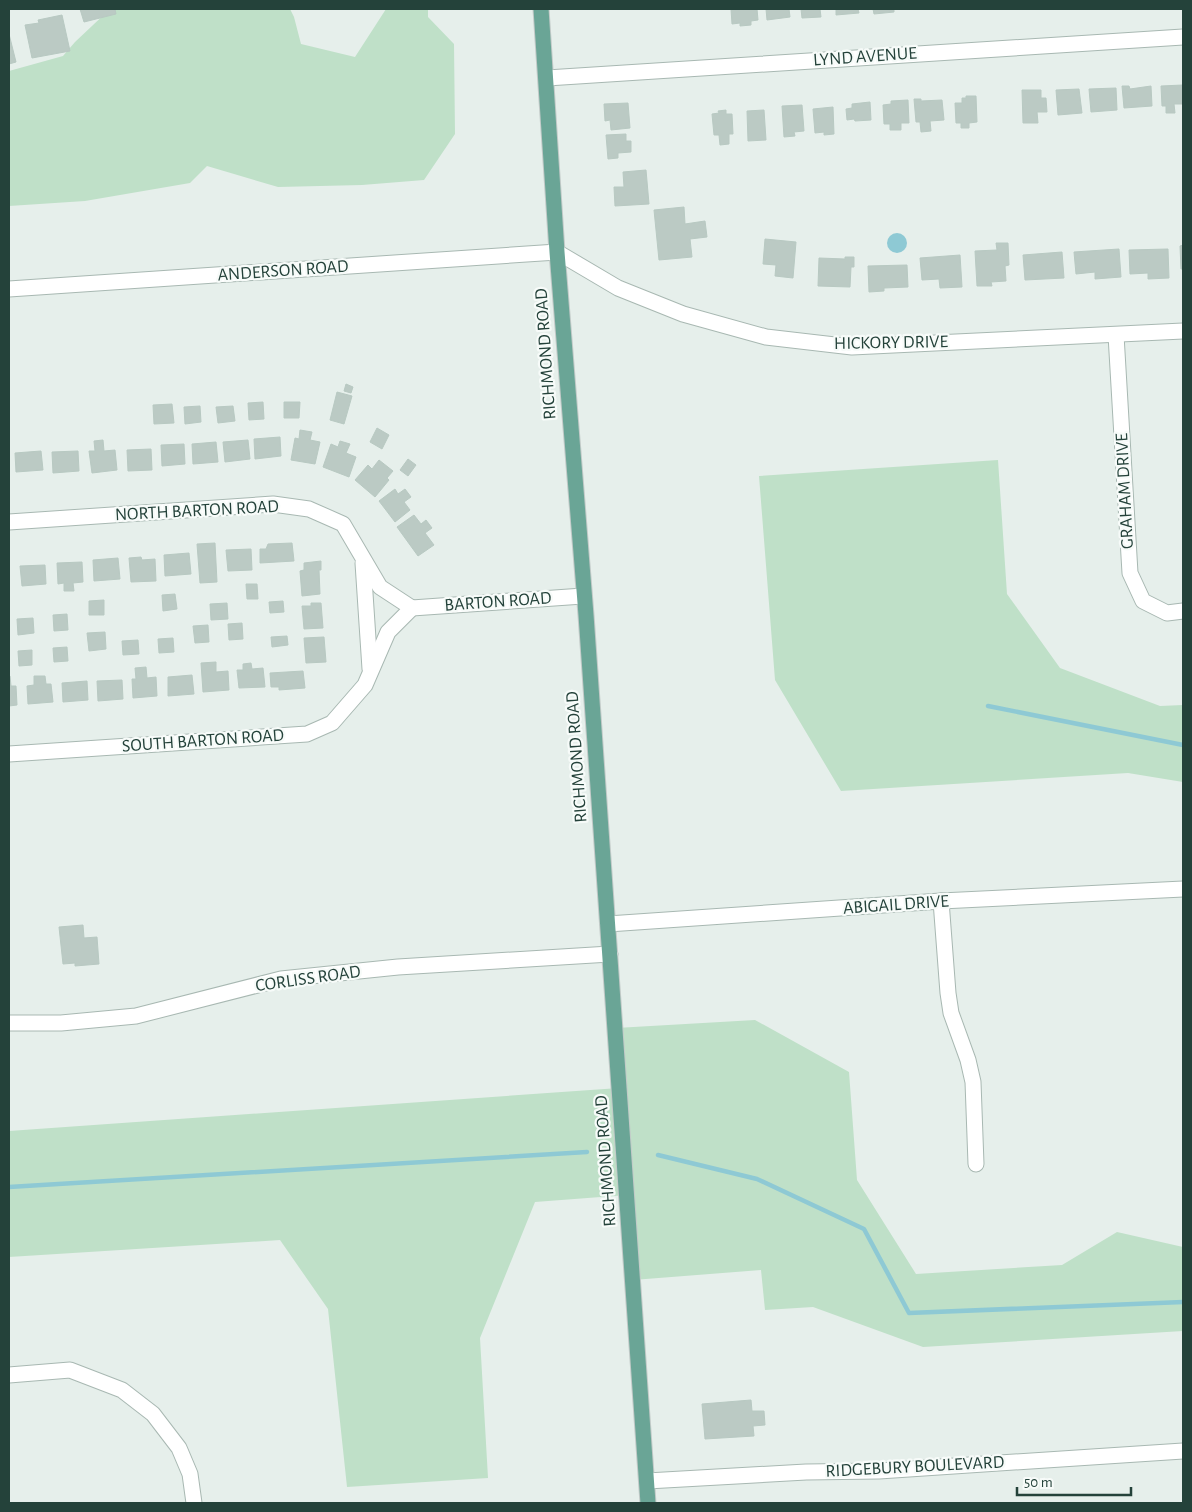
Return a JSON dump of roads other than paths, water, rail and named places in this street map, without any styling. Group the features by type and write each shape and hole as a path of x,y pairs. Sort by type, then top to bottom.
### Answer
{"main road":[{"name":"RICHMOND ROAD","path":"542,9 557,252 586,615 648,1503"}],"street":[{"name":"LYND AVENUE","path":"547,78 1183,37"},
{"name":"ANDERSON ROAD","path":"9,289 557,252"},
{"name":"HICKORY DRIVE","path":"557,252 618,288 683,314 766,337 852,347 1183,331"},
{"name":"GRAHAM DRIVE","path":"1116,335 1130,573 1143,600 1167,613 1183,611"},
{"name":"NORTH BARTON ROAD","path":"9,522 272,504 309,509 343,524 380,587 412,608"},
{"name":"NORTH BARTON ROAD","path":"363,558 370,673"},
{"name":"BARTON ROAD","path":"412,608 583,596"},
{"name":"SOUTH BARTON ROAD","path":"9,754 307,734 332,723 365,685 388,632 412,608"},
{"name":"ABIGAIL DRIVE","path":"608,924 942,901 1183,889"},
{"path":"942,901 951,1013 968,1060 973,1082 976,1164"},
{"name":"CORLISS ROAD","path":"9,1022 61,1023 136,1016 281,979 398,967 610,954"},
{"path":"9,1375 70,1370 122,1390 153,1414 179,1448 190,1474 194,1503"},
{"name":"RIDGEBURY BOULEVARD","path":"646,1481 806,1472 879,1471 1183,1451"}],"water":[{"path":"893,233 901,233 907,239 907,247 901,253 893,253 887,247 887,239"}],"waterway":[{"path":"988,706 1183,745"},
{"path":"9,1187 587,1152"},
{"path":"658,1155 757,1179 864,1229 909,1313 1183,1302"}]}
